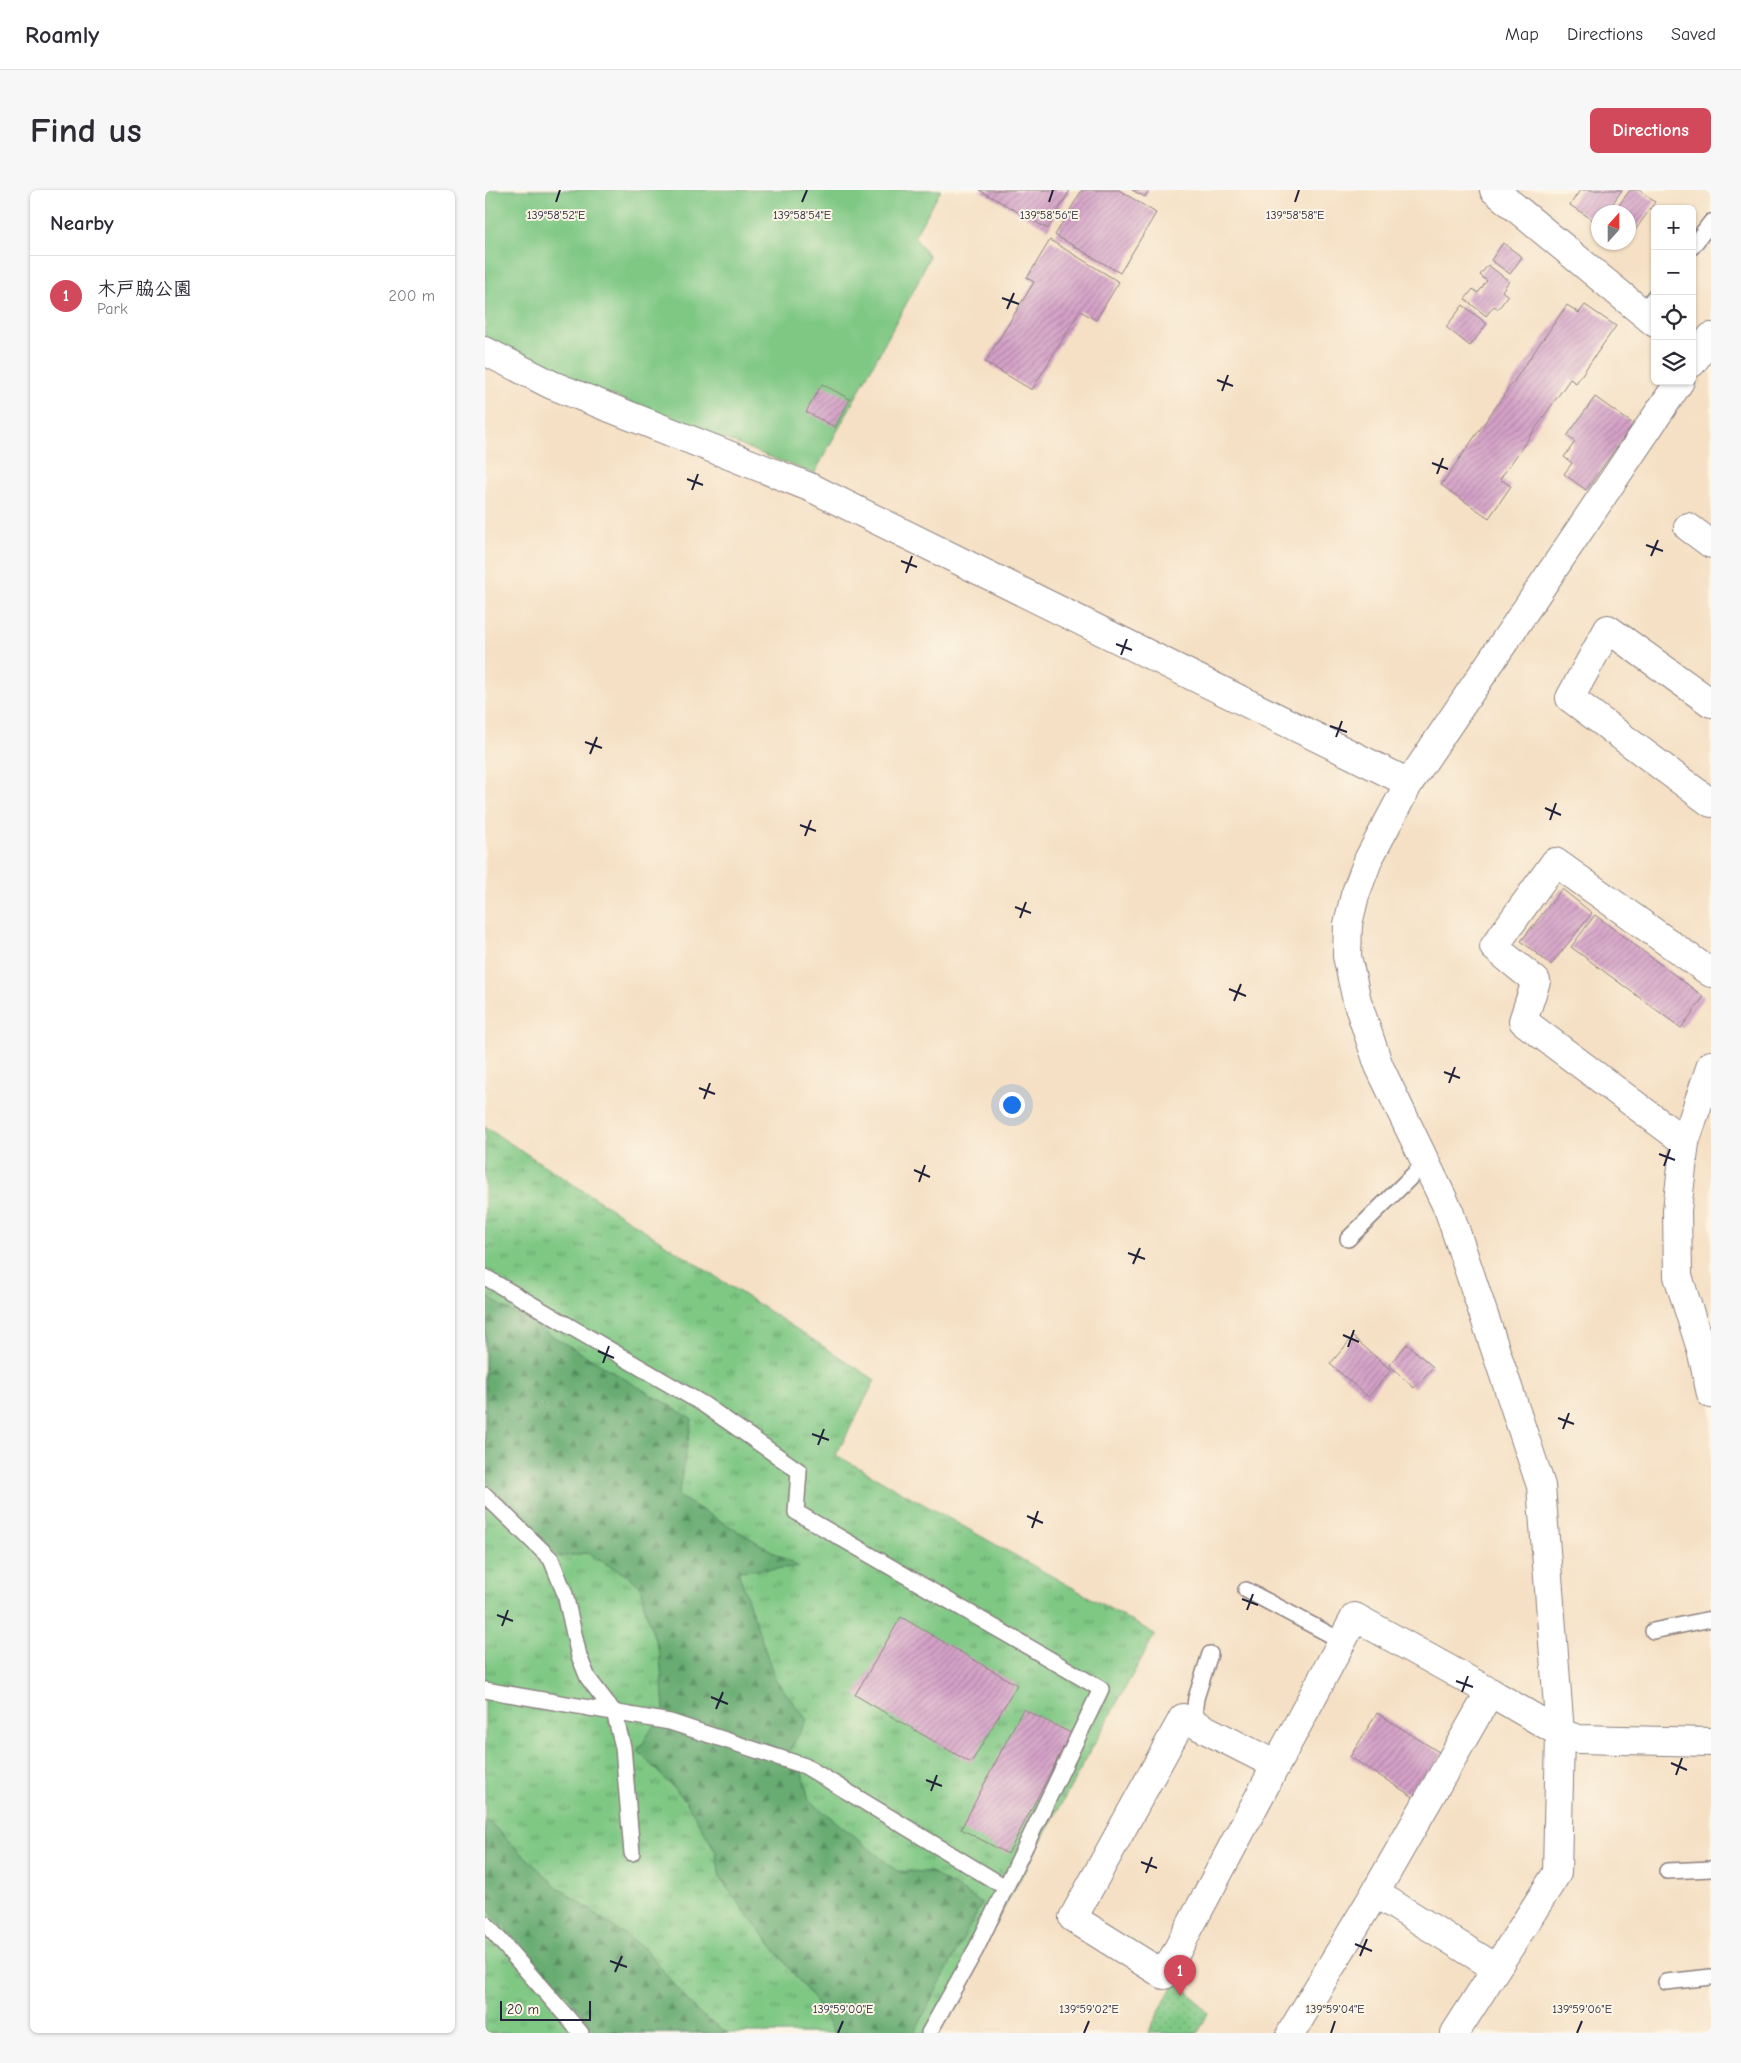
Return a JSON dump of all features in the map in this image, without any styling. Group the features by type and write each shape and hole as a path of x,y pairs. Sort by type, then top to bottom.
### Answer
{"street":[{"path":"1494,190 1651,311"},
{"path":"485,351 552,385 812,488 1409,783"},
{"path":"1455,2033 1557,1873 1560,1733 1541,1486 1449,1211 1379,1066 1357,1001 1347,956 1347,924 1355,895 1369,858 1409,783 1677,385"},
{"path":"1688,527 1711,544"},
{"path":"1711,703 1608,629 1570,698 1711,803"},
{"path":"1685,1142 1523,1021 1536,982 1494,948 1555,862 1711,973"},
{"path":"1711,1065 1685,1142 1677,1210 1678,1276 1701,1348 1711,1394"},
{"path":"1276,1765 1183,1718 1073,1918 1164,1975 1342,1642 1355,1616 1560,1733 1578,1739 1711,1742"},
{"path":"1291,2033 1375,1893 1490,1692"},
{"path":"1375,1893 1496,1968"}],"lane":[{"path":"1696,242 1711,222"},
{"path":"1348,1238 1425,1163"},
{"path":"485,1277 703,1404 799,1471 796,1512 1101,1689 976,1949 929,2033"},
{"path":"485,1495 551,1559 565,1594 579,1656 588,1678 613,1712 623,1747 632,1853"},
{"path":"1246,1590 1342,1642"},
{"path":"1653,1631 1711,1619"},
{"path":"1193,1722 1196,1698 1210,1654"},
{"path":"485,1690 670,1722 805,1766 1005,1887"},
{"path":"1667,1871 1711,1869"},
{"path":"485,1923 581,2033"},
{"path":"1666,1982 1711,1977"}],"green space":[{"path":"485,190 941,190 914,237 929,256 918,282 814,474 560,375 485,339"},
{"path":"485,1127 875,1380 836,1455 1155,1634 935,2033 485,2033"},
{"path":"485,1296 692,1419 678,1496 799,1567 738,1571 775,1679 807,1720 782,1764 802,1772 809,1800 897,1871 931,1872 982,1903 914,2033 834,2033 814,2000 720,1879 716,1852 686,1801 638,1751 664,1709 660,1655 644,1606 642,1589 631,1578 587,1553 559,1557 485,1479"},
{"path":"485,1818 555,1885 646,1950 698,2013 728,2033 597,2033 569,1996 485,1907"},
{"path":"1176,1979 1208,2013 1198,2033 1148,2033"}],"building":[{"path":"979,190 1070,190 1048,229"},
{"path":"1082,190 1119,190 1156,213 1120,273 1055,235"},
{"path":"1132,190 1149,190 1145,197"},
{"path":"1580,190 1622,190 1612,205 1591,205 1591,219 1570,205"},
{"path":"1630,190 1639,190 1655,202 1651,205 1636,229 1636,205 1619,205"},
{"path":"1050,240 1119,282 1096,320 1080,311 1032,390 985,362 1034,282 1027,278"},
{"path":"1503,243 1522,257 1510,274 1491,260"},
{"path":"1488,265 1509,281 1502,291 1508,296 1498,309 1494,306 1486,316 1465,299 1473,289 1478,293 1487,281 1480,275"},
{"path":"1463,305 1487,324 1470,346 1446,327"},
{"path":"1567,305 1579,313 1585,305 1616,326 1576,383 1570,379 1500,479 1511,486 1489,518 1441,485"},
{"path":"822,384 850,399 835,427 806,412"},
{"path":"1595,397 1633,424 1586,490 1564,474 1572,463 1564,457 1575,442 1567,436"},
{"path":"1562,889 1592,913 1551,965 1521,941"},
{"path":"1595,915 1704,997 1681,1028 1571,947"},
{"path":"1353,1337 1391,1370 1368,1397 1330,1364"},
{"path":"1407,1344 1433,1367 1414,1388 1389,1365"},
{"path":"901,1617 1017,1685 971,1763 855,1695"},
{"path":"1023,1709 1071,1733 1008,1854 961,1829"},
{"path":"1377,1713 1442,1754 1415,1798 1350,1757"}],"place":[{"name":"木戸脇公園","path":"1180,1996"}]}
